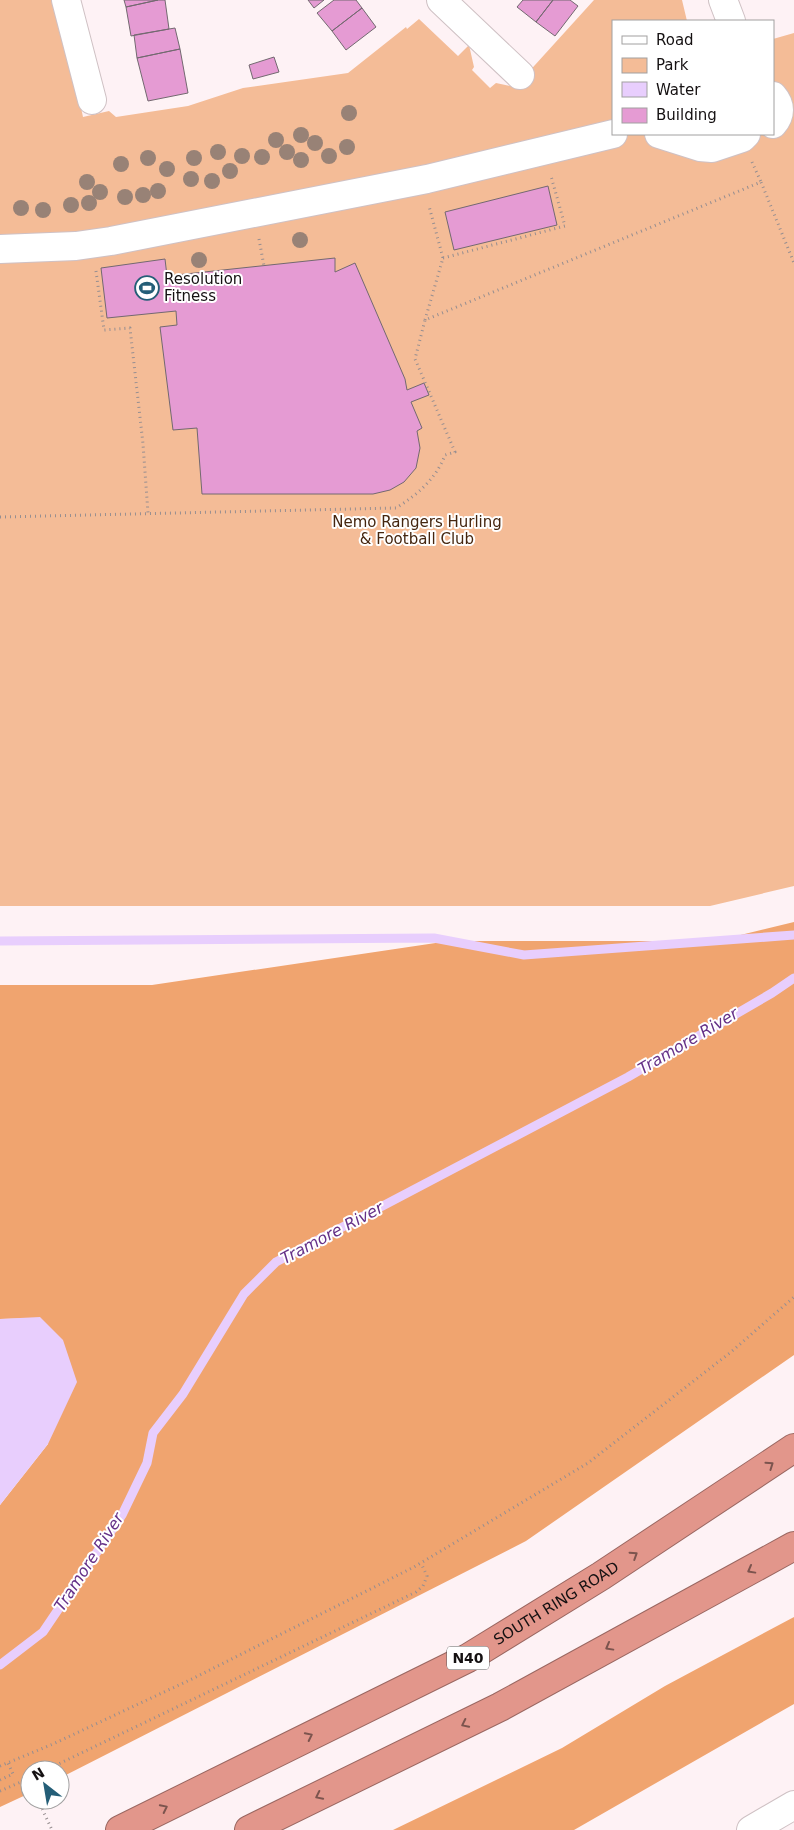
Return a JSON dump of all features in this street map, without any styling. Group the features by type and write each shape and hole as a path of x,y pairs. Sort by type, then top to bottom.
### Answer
{"highway":[{"name":"SOUTH RING ROAD","path":"120,1830 468,1658 601,1576 794,1448"},
{"path":"249,1830 500,1707 794,1546"}],"street":[{"path":"66,0 92,100"},
{"path":"441,0 520,75"},
{"path":"723,0 731,20"},
{"path":"774,97 777,101 779,112 774,122"},
{"path":"0,249 76,246 111,240 427,179 612,134"},
{"path":"662,135 700,147 712,148 742,138 745,135"},
{"path":"751,1830 794,1805"}],"path":[{"path":"443,258 566,226 544,150"},
{"path":"425,320 761,182 794,264"},
{"path":"0,517 396,508 409,500 441,466 445,455 455,452 415,359 443,258 428,200"},
{"path":"96,267 104,330 130,328 148,513"},
{"path":"0,1766 53,1744 194,1678 421,1563 588,1463 731,1352 794,1297"},
{"path":"67,1760 416,1592 423,1586 427,1576 421,1563"},
{"path":"0,1780 13,1774 8,1763"},
{"path":"0,1791 20,1782"},
{"path":"43,1810 52,1830"}],"green space":[{"name":"Nemo Rangers Hurling & Football Club","path":"0,0 58,0 83,117 109,111 116,117 188,106 243,88 348,73 406,27 407,29 419,19 458,56 469,45 474,67 472,70 490,88 496,83 515,87 594,0 682,0 687,20 612,20 612,135 774,135 774,39 794,33 794,886 710,906 0,906"}],"shaded area":[{"path":"794,922 794,1355 526,1541 70,1773 70,1760 20,1760 20,1798 0,1807 0,1505 48,1444 40,1318 0,1319 0,985 152,985 449,941 716,941"},
{"path":"794,1617 794,1704 574,1830 393,1830 562,1748 665,1686"}],"water":[{"path":"40,1317 63,1340 77,1382 48,1444 0,1505 0,1319"}],"building":[{"path":"124,0 158,0 126,7"},
{"path":"165,0 169,29 131,36 126,7"},
{"path":"308,0 324,0 314,8"},
{"path":"334,0 356,0 362,8 332,31 317,13"},
{"path":"523,0 553,0 536,22 517,7"},
{"path":"553,0 570,0 578,6 555,36 536,22"},
{"path":"362,8 376,27 346,50 332,31"},
{"path":"175,28 180,49 137,58 134,35"},
{"path":"180,49 188,93 148,101 137,58"},
{"path":"274,57 279,72 253,79 249,65"},
{"path":"548,186 557,225 454,250 445,212"},
{"path":"335,258 335,272 355,263 405,379 407,390 424,383 429,395 411,402 422,428 417,431 420,448 416,468 404,482 390,490 373,494 202,494 197,428 173,430 160,327 177,325 176,311 107,318 101,268 165,259 167,276"}],"waterway":[{"path":"0,941 434,938 524,955 794,935"},
{"name":"Tramore River","path":"0,1665 43,1632 122,1515 147,1463 153,1433 183,1394 244,1294 276,1262 628,1077 772,993 794,978"}],"place":[{"name":"Resolution Fitness","path":"147,288"}]}
